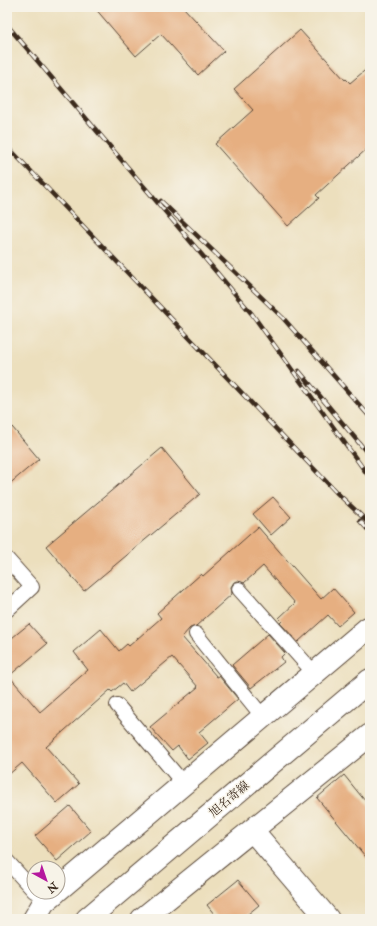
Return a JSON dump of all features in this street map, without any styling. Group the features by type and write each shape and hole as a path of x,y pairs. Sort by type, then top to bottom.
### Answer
{"street":[{"path":"66,879 183,784 368,628"},
{"name":"旭名寄線","path":"87,919 370,680"},
{"path":"142,919 370,734"},
{"path":"252,830 328,919"}],"lane":[{"path":"7,560 32,587 7,610"},
{"path":"239,589 315,674"},
{"path":"196,634 263,717"},
{"path":"117,705 183,784"},
{"path":"7,861 26,881"}],"building":[{"path":"94,7 183,7 224,51 198,75 161,34 136,56"},
{"path":"300,30 345,80 346,79 350,83 370,66 370,146 316,195 319,198 288,226 215,144 253,110 234,89"},
{"path":"7,421 39,459 7,486"},
{"path":"162,448 200,494 84,591 46,546"},
{"path":"273,497 291,517 271,535 253,514"},
{"path":"258,527 321,599 333,588 354,612 338,626 328,615 298,642 280,623 282,621 279,618 295,603 263,566 244,583 238,581 234,582 231,587 232,594 196,626 190,628 182,637 217,677 219,676 238,699 199,732 208,743 188,759 178,746 172,751 150,727 198,687 172,657 130,692 123,683 112,692 110,690 46,747 79,784 57,803 22,763 7,776 7,642 29,624 47,644 9,676 40,712 88,670 74,652 101,629 119,651 127,644 129,646 161,618 157,613 201,574 203,576"},
{"path":"268,634 285,653 281,657 284,662 251,688 232,665"},
{"path":"344,775 370,807 370,862 317,798"},
{"path":"70,806 91,831 58,860 56,860 35,836"},
{"path":"238,880 259,905 242,919 218,919 207,905"}],"railway":[{"path":"7,25 252,314 370,478"},
{"path":"7,146 336,492 370,524"},
{"path":"161,201 283,318 370,417"},
{"path":"299,371 370,456"},
{"path":"360,521 370,532"}]}
